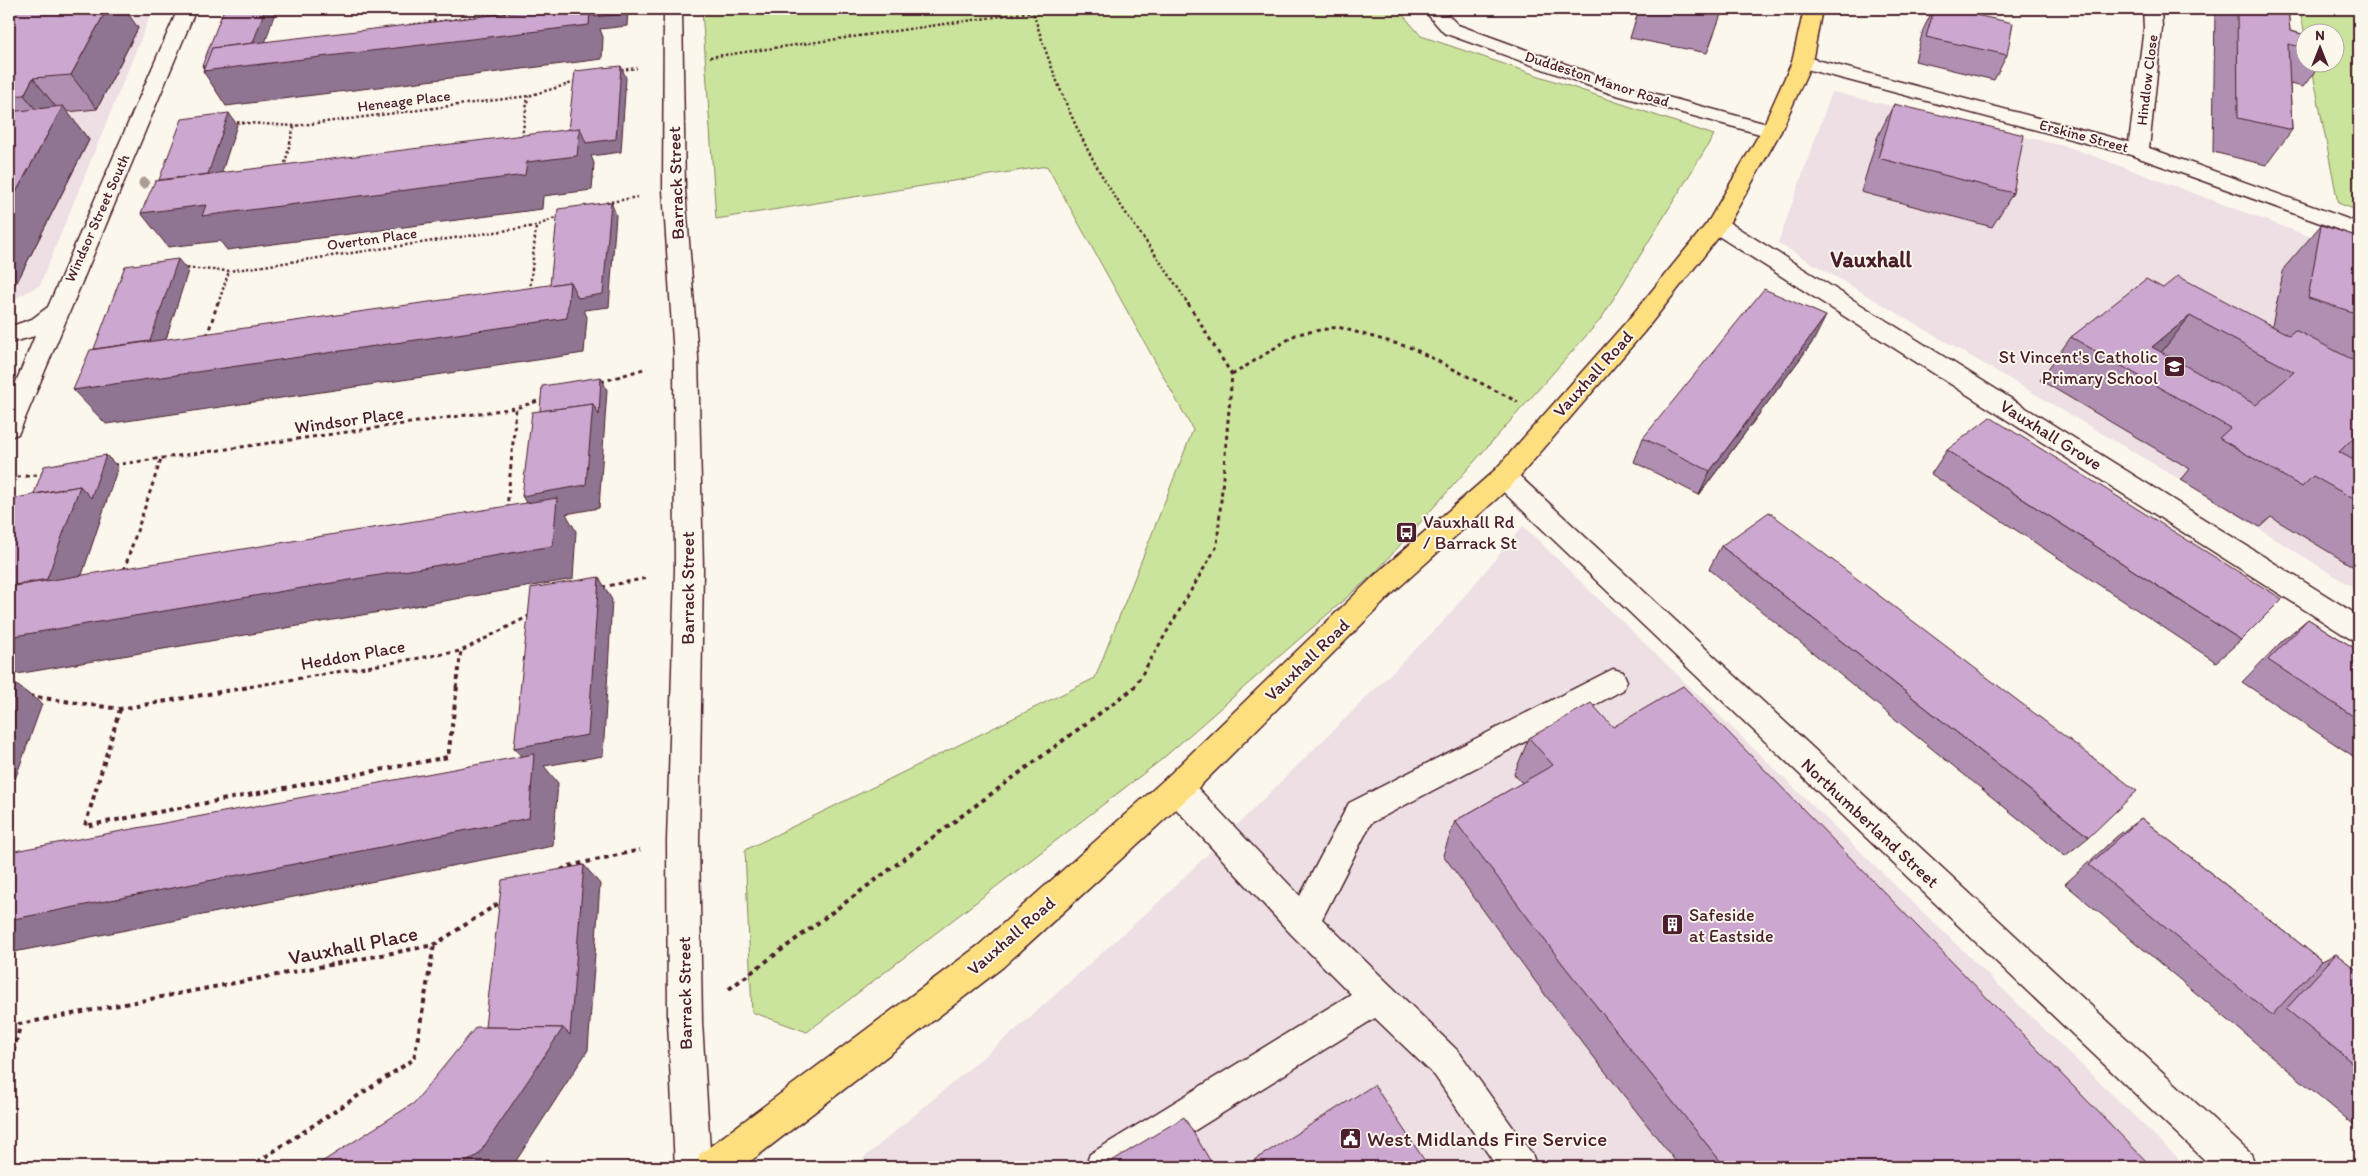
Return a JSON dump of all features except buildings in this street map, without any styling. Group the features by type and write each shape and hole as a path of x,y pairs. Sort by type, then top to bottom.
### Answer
{"main road":[{"name":"Vauxhall Road","path":"713,1167 992,956 1177,788 1384,584 1504,477 1636,326 1717,225 1771,130 1802,62 1813,9"}],"street":[{"name":"Windsor Street South","path":"9,428 56,312 122,164 187,9"},
{"name":"Barrack Street","path":"672,9 674,190 686,356 689,569 683,840 685,1022 693,1167"},
{"name":"Duddeston Manor Road","path":"1432,9 1451,29 1607,86 1771,130"},
{"name":"Hindlow Close","path":"2138,151 2153,28 2152,9"},
{"name":"Erskine Street","path":"1802,62 2138,151 2359,230"},
{"name":"Vauxhall Grove","path":"1717,225 2359,630"},
{"path":"9,335 22,332 47,321 56,312"},
{"name":"Northumberland Street","path":"1504,477 2238,1167"},
{"path":"1303,923 1360,813 1613,681"},
{"path":"1177,788 1303,923 1447,1064 1519,1167"},
{"path":"1103,1167 1379,996"}],"path":[{"path":"434,22 437,9"},
{"path":"405,25 542,9 542,17"},
{"path":"619,71 1051,9"},
{"path":"685,1022 1134,688 1217,546 1232,375 1170,274 1098,169 1077,130 1048,61 1033,11"},
{"name":"Heneage Place","path":"228,122 294,126 528,96 583,80"},
{"path":"522,140 528,96"},
{"path":"282,172 294,126"},
{"path":"601,204 674,190"},
{"name":"Overton Place","path":"177,267 229,271 536,226 566,213"},
{"path":"530,293 536,226"},
{"path":"205,342 229,271"},
{"path":"1232,375 1297,334 1338,327 1412,348 1552,420"},
{"path":"592,385 686,356"},
{"name":"Windsor Place","path":"114,465 516,408 554,397"},
{"path":"506,516 516,408"},
{"path":"121,577 161,459"},
{"path":"9,478 47,474"},
{"path":"593,589 689,569"},
{"name":"Heddon Place","path":"26,696 120,709 461,651 539,611"},
{"path":"120,709 85,826 448,757 461,651"},
{"path":"552,875 569,866 683,840"},
{"name":"Vauxhall Place","path":"9,1026 20,1026 434,945 511,896"},
{"path":"250,1167 414,1059 434,945"},
{"path":"9,1069 20,1026"}],"shaded area":[{"path":"111,9 153,9 40,285 9,302 9,20"},
{"name":"St Vincent's Catholic Primary School","path":"1832,92 2072,148 2359,255 2359,591 2181,480 1778,243"},
{"path":"1523,526 2187,1167 853,1167 1027,1020 1163,898 1441,624"}],"green space":[{"path":"702,9 1398,9 1421,36 1714,135 1601,319 1377,571 1161,760 807,1032 752,1012 745,850 1095,678 1193,430 1047,166 716,219"},
{"path":"2300,9 2359,9 2359,211 2338,203 2313,72 2346,72 2346,22 2302,22"}],"place":[{"name":"St Vincent's Catholic Primary School","path":"2174,367"},
{"name":"Vauxhall Rd / Barrack St","path":"1407,532"},
{"name":"Safeside at Eastside","path":"1673,925"},
{"name":"West Midlands Fire Service","path":"1351,1138"}],"district":[{"name":"Vauxhall","path":"1871,259"}]}
